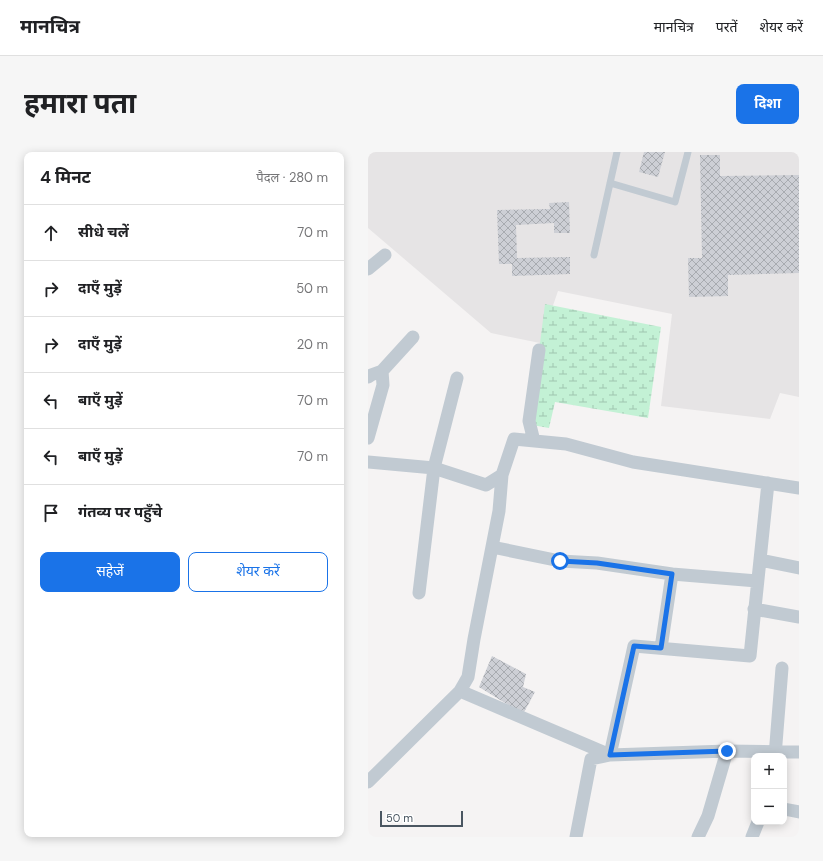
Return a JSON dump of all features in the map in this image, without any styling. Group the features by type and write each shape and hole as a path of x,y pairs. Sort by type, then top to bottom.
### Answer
{"street":[{"path":"368,269 385,255"},
{"path":"368,377 382,371 413,337"},
{"path":"534,441 529,421 539,350"},
{"path":"368,438 383,385 382,371"},
{"path":"419,593 434,468 457,378"},
{"path":"368,782 460,691 468,678 474,639 499,511 502,475 514,439 566,444 633,462 799,488"},
{"path":"368,462 434,468 486,486 502,475"},
{"path":"610,755 634,646 750,656 768,483"},
{"path":"492,547 560,561 597,563 672,574 758,581"},
{"path":"760,560 799,568"},
{"path":"661,648 672,574"},
{"path":"754,609 799,617"},
{"path":"776,753 782,668"},
{"path":"460,691 610,755"},
{"path":"698,837 708,816 727,751"},
{"path":"576,837 591,760 610,755 727,751 760,753"},
{"path":"787,753 799,752"},
{"path":"787,810 799,812"},
{"path":"752,837 757,825"}],"lane":[{"path":"594,255 617,152"},
{"path":"610,183 675,202 688,152"}],"shaded area":[{"path":"368,152 799,152 799,397 780,393 770,419 661,406 672,314 558,291 540,343 491,333 368,228"}],"green space":[{"path":"545,304 661,327 648,418 555,402 549,428 532,425 529,415"}],"building":[{"path":"644,152 665,152 658,177 639,172"},
{"path":"700,155 720,155 720,176 799,175 799,273 728,275 728,296 689,297 688,258 702,258"},
{"path":"569,202 570,233 554,233 554,223 516,225 517,258 570,257 570,274 512,276 512,264 499,264 497,210 550,209 549,203"},
{"path":"492,656 526,674 523,687 535,692 523,714 479,687"}],"route":[{"path":"560,561 597,563 672,574 661,648 634,646 610,755 727,751"}]}
